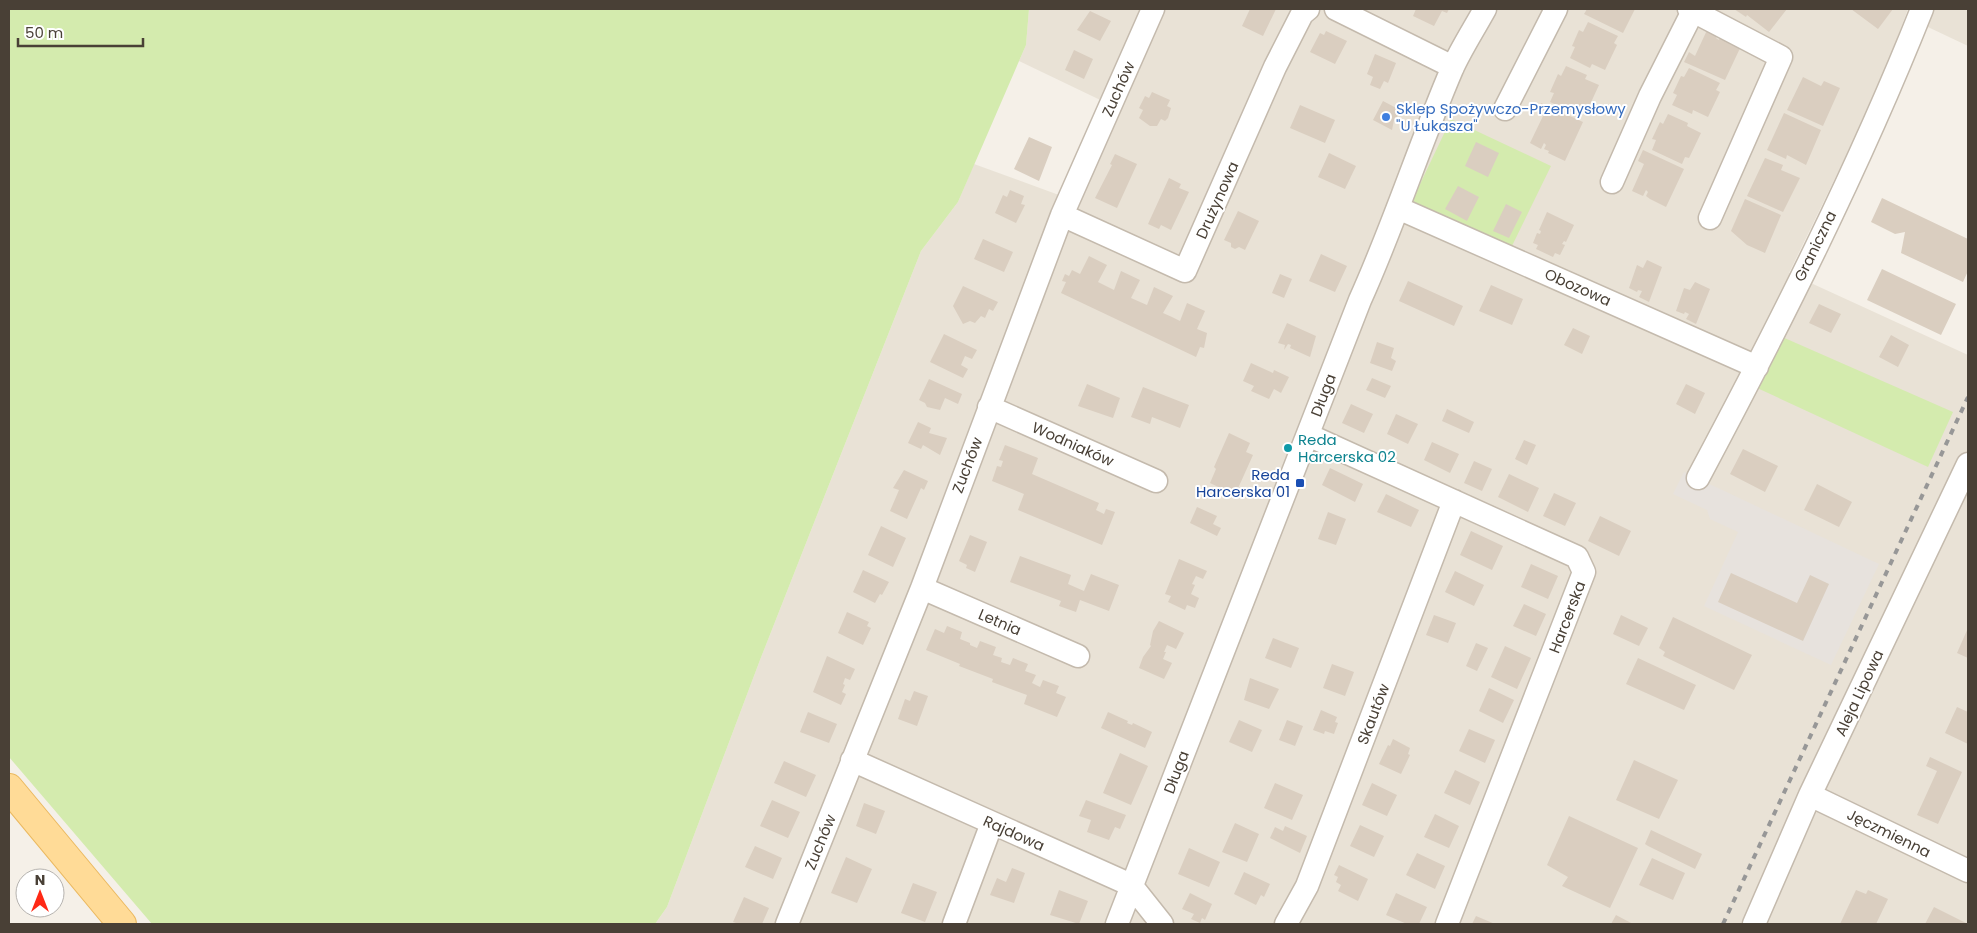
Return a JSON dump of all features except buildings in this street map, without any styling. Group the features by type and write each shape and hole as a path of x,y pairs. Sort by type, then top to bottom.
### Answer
{"main road":[{"path":"9,788 122,924"},
{"path":"9,807 105,924"}],"street":[{"name":"Zuchów","path":"787,924 922,588 1062,215 1153,9"},
{"name":"Drużynowa","path":"1062,215 1185,271 1275,67 1302,14 1308,9"},
{"path":"1336,9 1453,67"},
{"name":"Długa","path":"1117,924 1453,67 1485,9"},
{"path":"1505,109 1556,9"},
{"name":"Graniczna","path":"1698,478 1757,367 1887,97 1922,9"},
{"path":"1612,182 1691,10 1781,57 1710,218"},
{"name":"Obozowa","path":"1398,208 1757,367"},
{"name":"Wodniaków","path":"989,407 1156,481"},
{"name":"Harcerska","path":"1308,435 1577,557 1584,572 1447,924"},
{"name":"Aleja Lipowa","path":"1754,924 1810,795 1968,464"},
{"name":"Skautów","path":"1286,924 1306,886 1454,501"},
{"name":"Letnia","path":"922,588 1078,656"},
{"name":"Rajdowa","path":"852,760 1131,885 1162,924"},
{"name":"Jęczmienna","path":"1810,795 1968,871"},
{"path":"954,924 992,823"}],"shaded area":[{"path":"1029,9 1908,9 1877,92 1789,273 1968,355 1968,924 655,924 667,907 760,660 921,251 958,202 974,164 1078,202 1117,108 1019,61 1026,45"},
{"path":"1915,9 1968,9 1968,46 1911,19"},
{"path":"1684,472 1879,564 1831,665 1704,606 1738,532 1710,519 1707,510 1673,494"}],"green space":[{"path":"9,9 1029,9 1026,45 958,202 921,251 760,660 667,907 655,924 152,924 9,757"},
{"path":"1451,119 1551,166 1510,250 1411,203"},
{"path":"1780,336 1953,412 1928,467 1755,387"}],"railway":[{"path":"1723,924 1968,397"}],"place":[{"name":"Sklep Spożywczo-Przemysłowy \"U Łukasza\"","path":"1386,117"},
{"name":"Reda Harcerska 02","path":"1288,448"},
{"name":"Reda Harcerska 01","path":"1300,483"}]}
